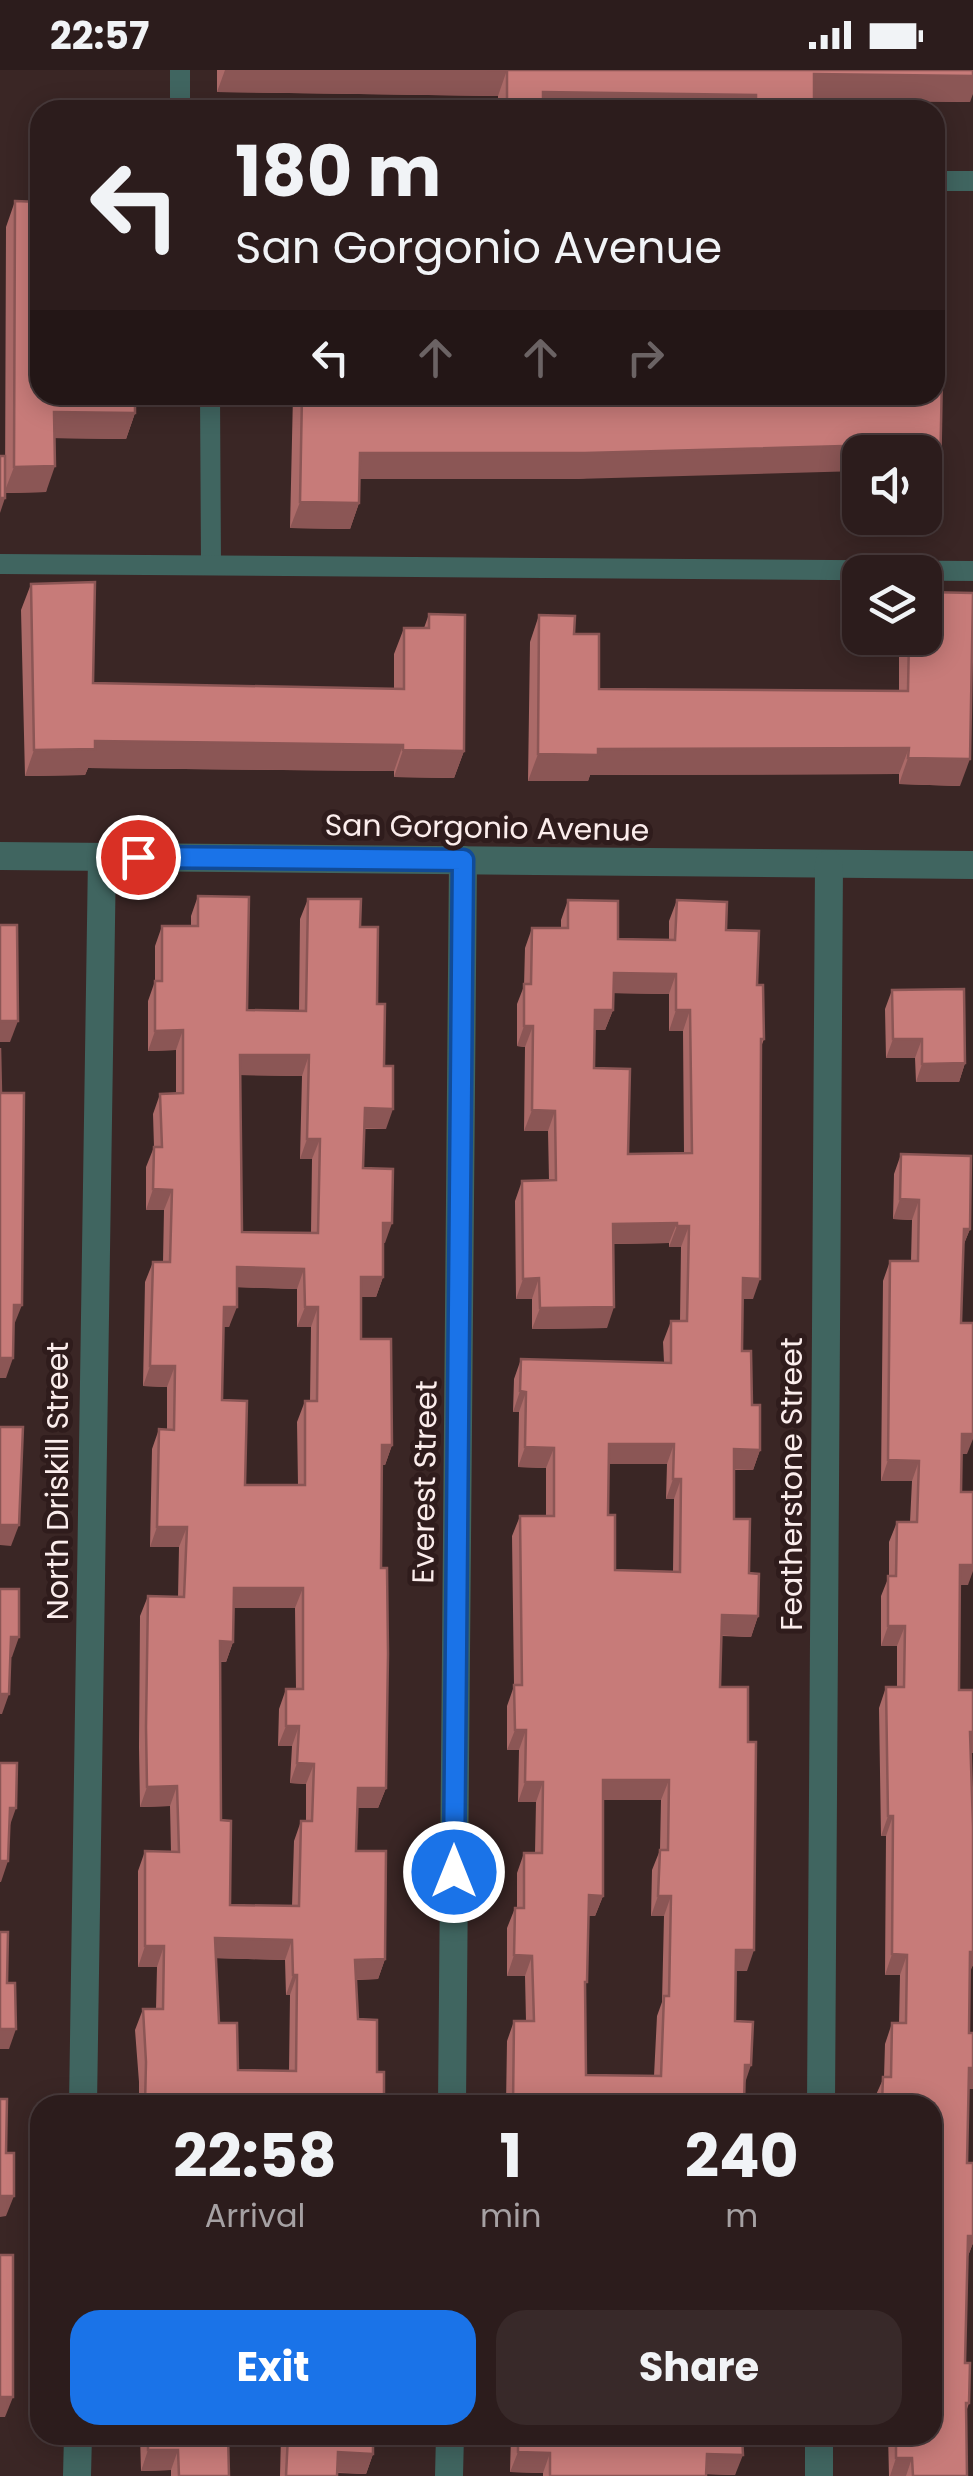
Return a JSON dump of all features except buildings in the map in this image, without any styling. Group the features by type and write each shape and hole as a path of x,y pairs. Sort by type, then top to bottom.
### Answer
{"street":[{"name":"San Gorgonio Avenue","path":"0,856 973,865"},
{"name":"North Driskill Street","path":"83,2095 102,857"},
{"name":"Everest Street","path":"452,2095 463,860"},
{"name":"Featherstone Street","path":"821,2095 829,864"},
{"path":"77,2476 78,2445"},
{"path":"449,2476 450,2445"},
{"path":"819,2445 819,2476"}],"lane":[{"path":"180,70 180,100"},
{"path":"945,180 973,181"},
{"path":"210,405 212,565"},
{"path":"0,564 973,571"}],"route":[{"path":"138,857 463,860 454,1872"}]}
